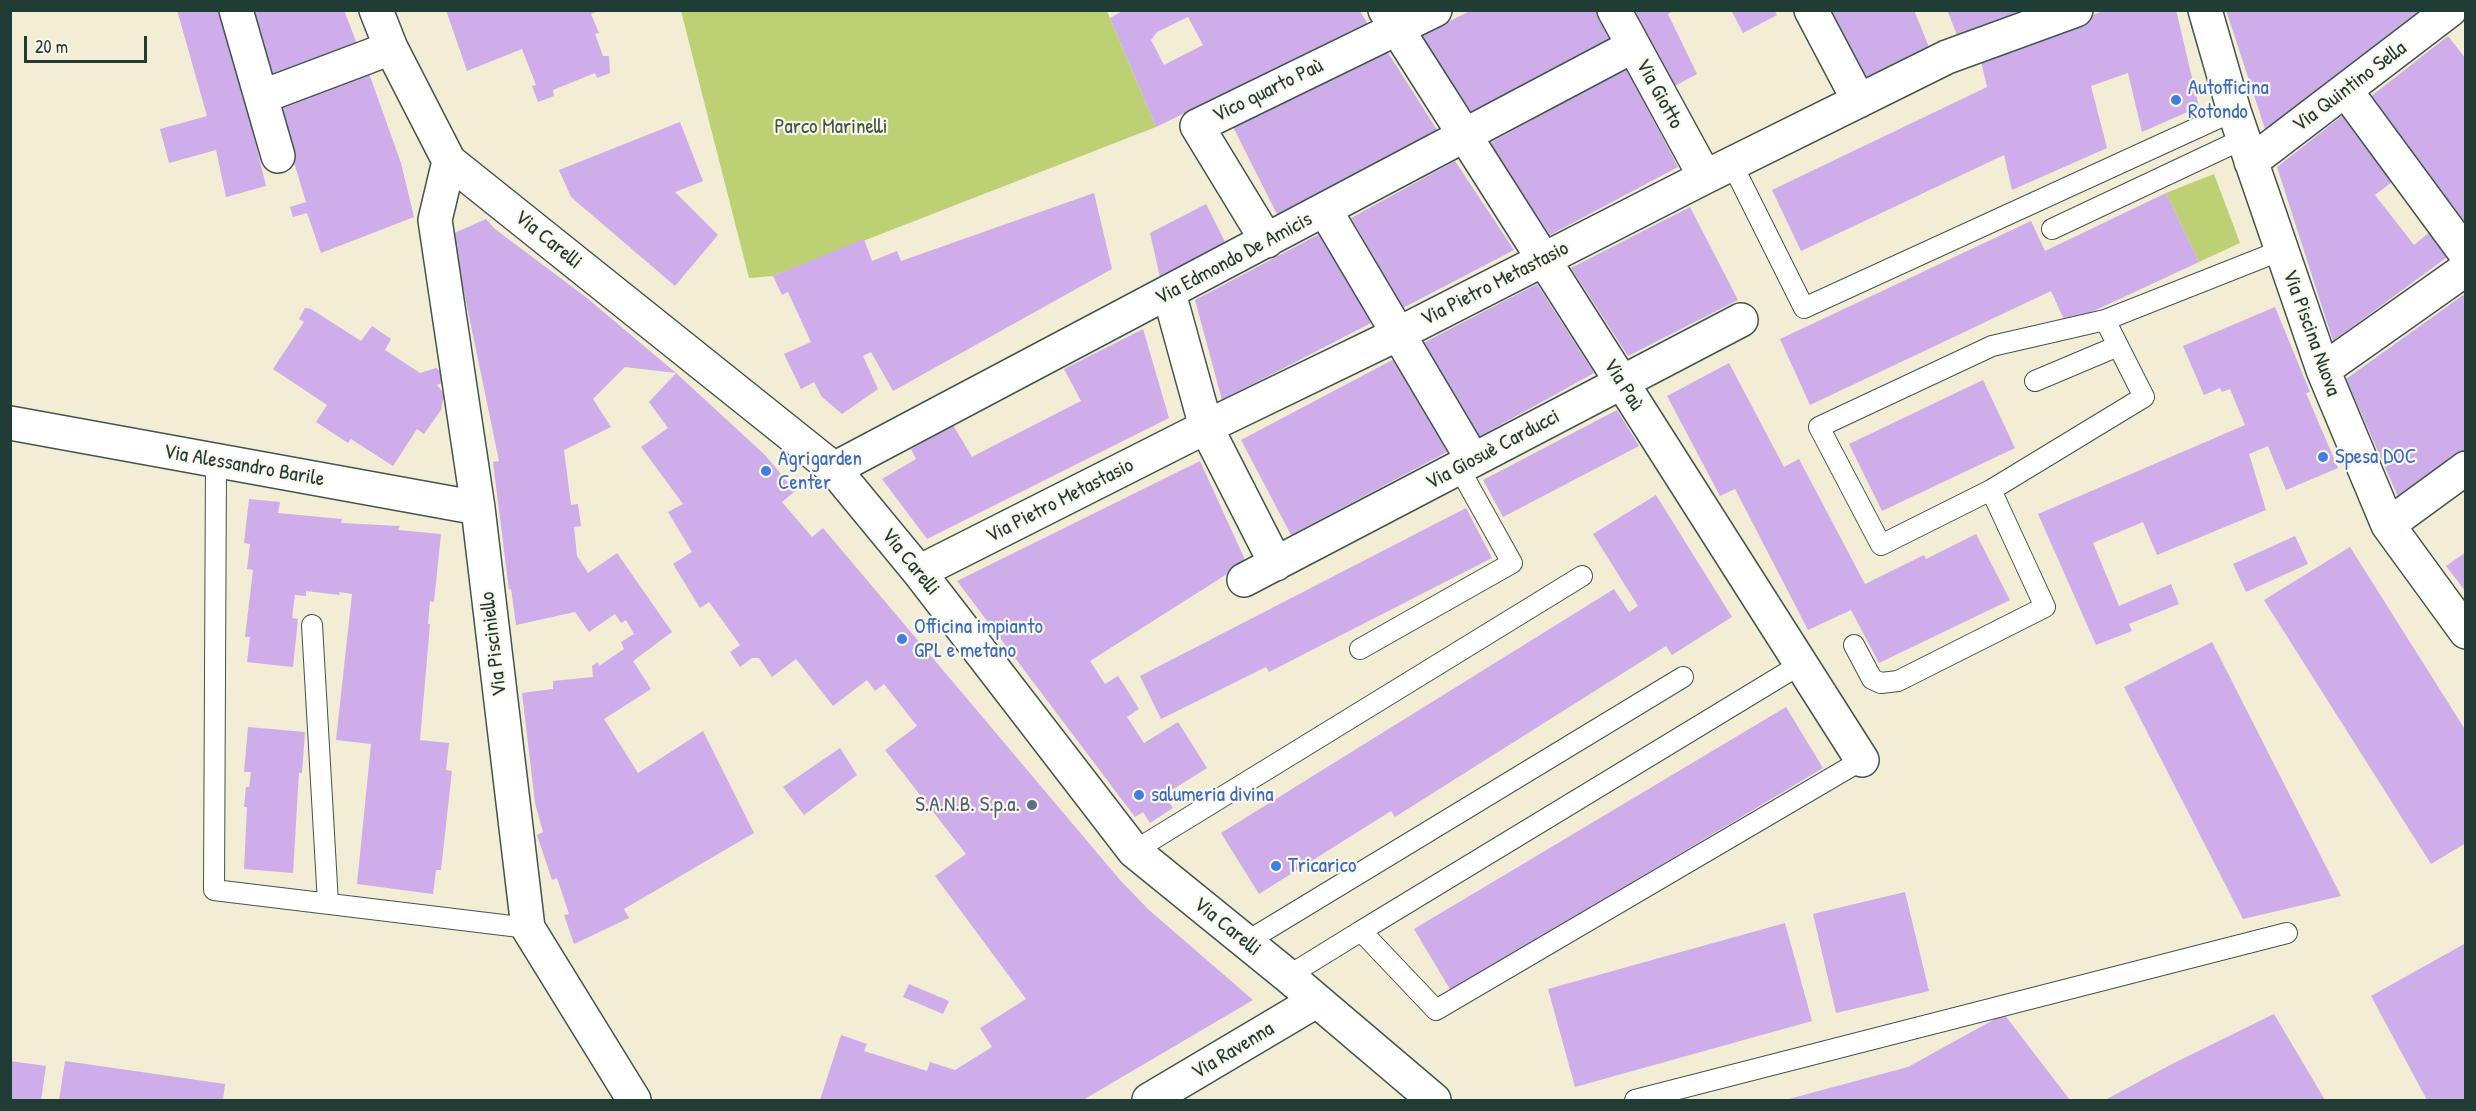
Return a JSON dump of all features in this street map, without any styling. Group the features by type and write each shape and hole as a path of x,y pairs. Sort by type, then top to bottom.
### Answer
{"street":[{"path":"236,10 278,156"},
{"path":"376,10 391,48 449,161"},
{"path":"1388,15 1436,10"},
{"name":"Via Giotto","path":"1614,10 1633,46 1719,170"},
{"path":"1811,10 1859,101"},
{"name":"Via Pietro Metastasio","path":"919,572 1947,57 2076,10"},
{"name":"Via Piscina Nuova","path":"2205,10 2242,138 2323,370 2388,525 2466,632"},
{"path":"2450,10 2466,30"},
{"name":"Via Quintino Sella","path":"2242,138 2346,91 2450,10"},
{"name":"Via Paù","path":"1388,15 1862,760"},
{"name":"Vico quarto Paù","path":"1267,241 1197,126 1388,15"},
{"name":"Via Edmondo De Amicis","path":"834,469 1633,46"},
{"path":"261,97 391,48"},
{"path":"2346,91 2466,254"},
{"name":"Via Carelli","path":"449,161 834,469 919,572 1134,851 1288,976 1434,1101"},
{"name":"Via Pisciniello","path":"449,161 435,220 478,508 528,928 634,1100"},
{"path":"1325,210 1398,334 1466,464"},
{"path":"2323,370 2466,269"},
{"path":"1169,293 1206,427 1276,564"},
{"name":"Via Giosuè Carducci","path":"1244,580 1741,320"},
{"name":"Via Alessandro Barile","path":"10,423 478,508"},
{"path":"2388,525 2466,468"},
{"name":"Via Ravenna","path":"1149,1101 1316,1001"}],"lane":[{"path":"1719,170 1804,308 2242,138"},
{"path":"2052,229 2242,138"},
{"path":"2105,320 2144,397 1991,490 1881,546 1819,427 1992,346 2105,320 2282,250"},
{"path":"2035,381 2118,346"},
{"path":"216,462 214,890 528,928"},
{"path":"1360,649 1512,563 1466,464"},
{"path":"1854,645 1872,679 1881,683 1898,681 2045,606 1991,490"},
{"path":"1134,851 1582,576"},
{"path":"312,625 328,903"},
{"path":"1288,976 1801,664"},
{"path":"1246,942 1683,677"},
{"path":"1361,931 1436,1010 1862,760"},
{"path":"1635,1101 2287,933"}],"green space":[{"name":"Parco Marinelli","path":"681,11 1107,11 1156,127 773,276 749,278"},
{"path":"2214,174 2240,243 2199,262 2166,193"}],"building":[{"path":"177,10 223,10 266,186 226,197 216,150 169,163 160,129 207,116"},
{"path":"248,10 344,10 359,49 270,81"},
{"path":"446,10 600,10 591,14 599,33 595,34 603,56 609,56 610,73 597,78 595,73 553,90 554,96 538,102 532,86 536,85 522,49 467,71"},
{"path":"1124,10 1359,10 1368,24 1156,127 1110,18","holes":["1188,17 1203,45 1164,65 1151,40 1157,32"]},
{"path":"1472,10 1600,10 1614,37 1472,113 1421,35"},
{"path":"1631,10 1675,10 1668,14 1697,74 1671,88"},
{"path":"1731,10 1774,10 1777,15 1743,33"},
{"path":"1827,10 1914,10 1931,52 1867,80"},
{"path":"1947,10 2037,10 1959,40"},
{"path":"2106,10 2176,10 2199,107 2142,132 2128,73 2091,86 2107,148 2012,190 2004,155 1801,251 1772,190 1987,87 1980,57"},
{"path":"2226,10 2430,10 2268,138"},
{"path":"2448,36 2466,59 2466,232 2370,97"},
{"path":"1385,48 1439,133 1278,216 1230,121"},
{"path":"366,65 401,163 414,217 321,253 307,213 293,217 290,207 306,202 276,103"},
{"path":"1626,68 1678,167 1550,235 1490,143"},
{"path":"2342,116 2392,182 2375,195 2414,245 2431,231 2450,255 2333,341 2277,167"},
{"path":"680,122 703,181 675,192 718,235 675,286 571,197 559,170"},
{"path":"1455,161 1514,250 1403,308 1351,218"},
{"path":"1094,193 1112,269 893,391 871,352 863,356 878,389 842,414 822,397 814,382 801,389 784,354 811,342 788,292 782,295 773,276 864,239 872,261 897,251 901,261"},
{"path":"2166,193 2199,262 2066,324 2051,291 1810,405 1780,339 2031,221 2045,251"},
{"path":"1206,204 1227,246 1161,282 1150,233"},
{"path":"1690,207 1738,300 1628,356 1571,268"},
{"path":"486,219 495,229 587,298 676,373 625,367 593,399 611,427 564,450 571,505 578,504 581,526 574,527 577,556 588,573 617,553 672,632 633,661 651,689 604,719 638,773 703,731 754,833 624,909 629,918 574,944 564,915 569,914 557,878 552,880 537,835 543,832 535,803 522,693 553,689 553,681 593,677 592,666 598,662 599,666 624,649 621,642 634,634 626,620 621,623 615,614 589,632 575,612 516,625 511,589 509,590 493,462 499,461 452,234"},
{"path":"1323,232 1373,322 1222,400 1195,300"},
{"path":"1537,284 1594,373 1475,439 1423,343"},
{"path":"2466,293 2466,450 2399,499 2346,379"},
{"path":"2275,307 2310,392 2306,393 2338,468 2286,490 2268,446 2249,454 2266,510 2157,555 2143,522 2093,543 2119,606 2171,584 2179,604 2129,624 2132,631 2096,645 2038,514 2245,425 2230,389 2222,392 2220,388 2204,395 2183,346"},
{"path":"305,308 311,309 361,341 372,326 391,339 385,350 420,373 436,368 440,371 442,383 437,385 444,394 441,410 424,434 417,429 393,466 351,439 348,443 316,422 327,405 273,369 304,322 299,319"},
{"path":"1143,329 1169,418 927,539 882,479 916,459 911,449 953,425 972,457 1081,401 1064,369"},
{"path":"1396,358 1447,452 1291,535 1241,440"},
{"path":"1729,363 1784,467 1799,459 1865,584 1924,555 1926,559 1976,534 2010,600 1879,663 1851,610 1808,630 1735,489 1720,496 1667,396"},
{"path":"676,373 765,455 795,491 782,502 812,537 823,528 1120,880 1149,910 1253,1000 1083,1100 820,1100 841,1035 867,1044 864,1051 927,1071 930,1062 955,1070 992,1047 980,1028 1026,999 935,876 966,854 885,750 917,726 884,684 875,691 867,680 833,706 796,659 772,677 759,658 752,658 740,667 730,652 740,645 709,602 700,608 673,564 692,552 668,512 683,504 641,447 668,428 649,402"},
{"path":"1983,380 2015,448 1882,511 1849,444"},
{"path":"1617,410 1639,446 1503,517 1483,480"},
{"path":"1200,461 1246,562 1090,661 1105,684 1118,676 1124,685 1139,709 1127,717 1144,743 1178,722 1207,768 1164,795 1173,808 1150,823 1143,812 1135,817 957,581"},
{"path":"1656,495 1732,617 1672,655 1666,646 1395,817 1391,811 1259,894 1221,833 1614,589 1629,612 1638,606 1593,534"},
{"path":"249,499 280,502 278,513 342,519 341,523 400,526 398,530 441,534 434,602 430,601 420,740 449,743 446,770 452,771 441,870 436,870 433,894 357,884 371,744 336,740 352,594 306,591 306,596 295,595 292,618 298,619 293,667 247,662 250,637 245,637 253,570 247,569 250,544 244,543"},
{"path":"1466,508 1492,558 1269,672 1266,667 1161,719 1140,676"},
{"path":"2295,536 2308,564 2246,592 2233,564"},
{"path":"2350,547 2466,731 2466,843 2431,864 2264,600"},
{"path":"2466,552 2466,592 2446,566"},
{"path":"2212,642 2341,896 2243,919 2124,687"},
{"path":"1786,707 1823,768 1451,991 1414,929"},
{"path":"248,727 305,732 302,773 299,773 293,873 244,869 247,807 244,807 246,787 249,787 251,772 244,772"},
{"path":"840,748 857,775 804,815 783,787"},
{"path":"1905,892 1929,991 1836,1013 1813,914"},
{"path":"1785,923 1812,1021 1575,1087 1548,989"},
{"path":"2466,943 2466,1100 2427,1100 2371,996"},
{"path":"909,984 949,1001 943,1014 903,997"},
{"path":"2004,1014 2070,1100 1785,1100 1908,1067"},
{"path":"2274,1014 2325,1100 2105,1100 2174,1063"},
{"path":"10,1061 46,1066 41,1100 10,1100"},
{"path":"65,1061 225,1084 223,1100 59,1100"}],"place":[{"name":"Autofficina Rotondo","path":"2176,100"},
{"name":"Spesa DOC","path":"2323,457"},
{"name":"Agrigarden Center","path":"766,471"},
{"name":"Officina impianto GPL e metano","path":"902,639"},
{"name":"salumeria divina","path":"1139,795"},
{"name":"S.A.N.B. S.p.a.","path":"1032,805"},
{"name":"Tricarico","path":"1276,866"}]}
